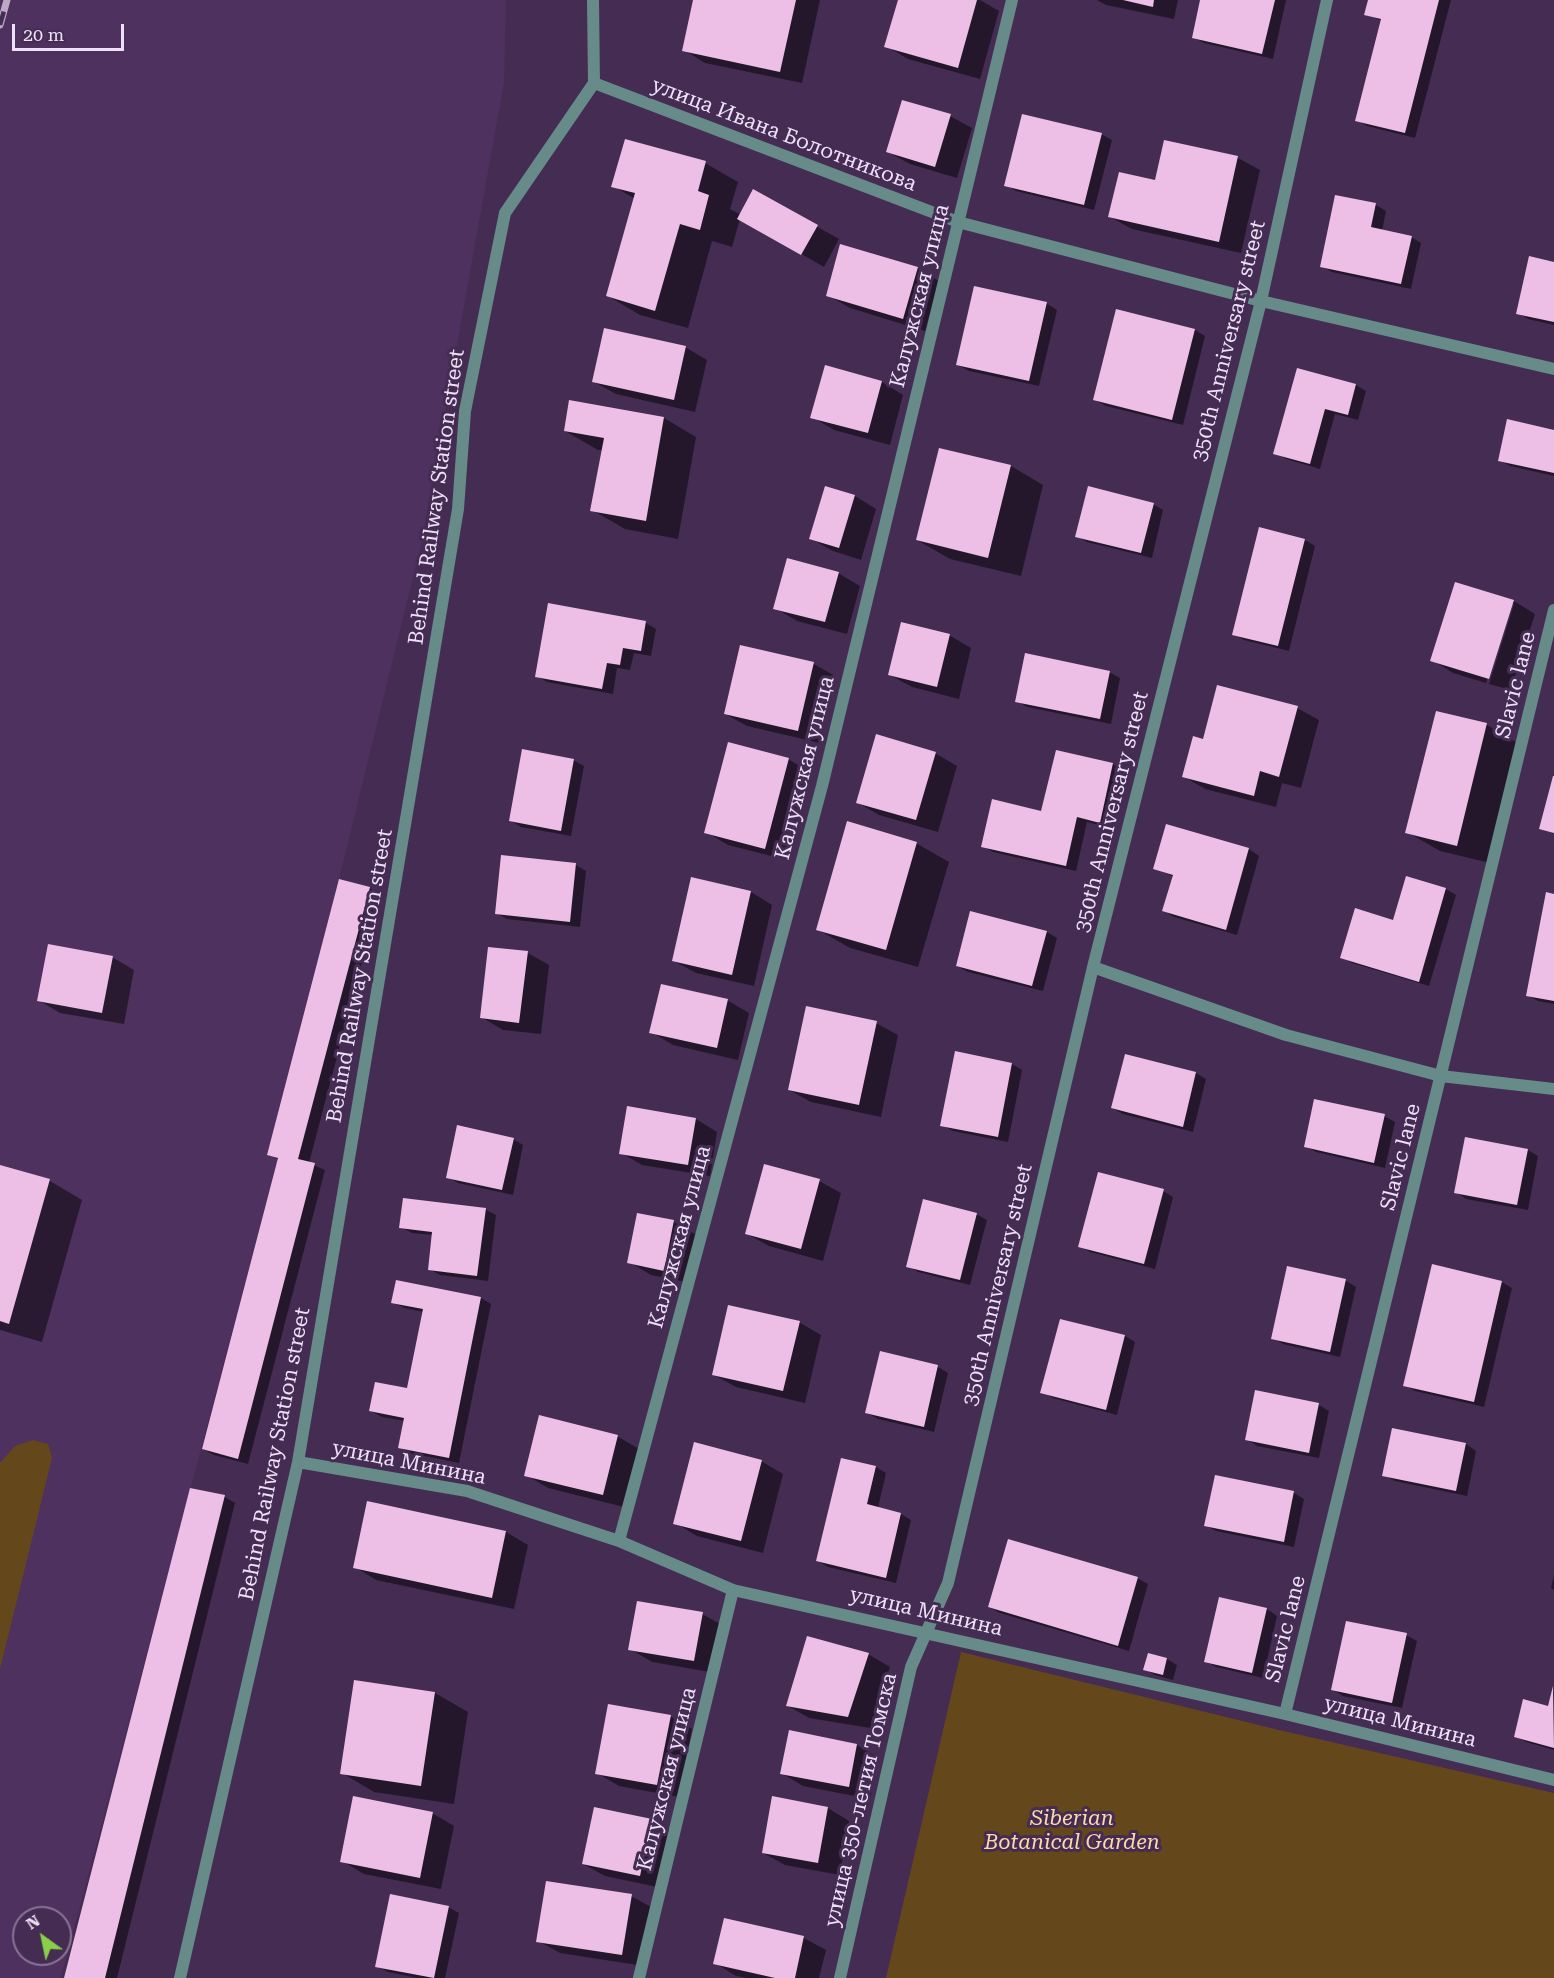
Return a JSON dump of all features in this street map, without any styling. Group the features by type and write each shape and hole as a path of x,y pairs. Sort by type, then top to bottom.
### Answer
{"street":[{"path":"593,0 594,83"},
{"name":"Калужская улица","path":"619,1541 822,786 1012,0"},
{"name":"350th Anniversary street","path":"927,1632 948,1583 1093,967 1261,300 1327,0"},
{"name":"улица Ивана Болотникова","path":"594,83 958,222 1261,300 1554,369"},
{"name":"Behind Railway Station street","path":"180,1978 298,1461 458,509 465,411 505,213 594,83"},
{"name":"Slavic lane","path":"1285,1714 1554,609"},
{"path":"1093,967 1286,1035 1441,1076 1554,1089"},
{"name":"улица Минина","path":"298,1461 467,1491 619,1541 733,1590 1285,1714 1554,1780"},
{"name":"Калужская улица","path":"639,1978 733,1590"},
{"name":"улица 350-летия Томска","path":"840,1978 911,1667 927,1632"}],"shaded area":[{"path":"0,0 506,0 504,83 421,545 339,879 267,1154 278,1158 72,1936 72,1906 12,1906 12,1966 64,1966 61,1978 0,1978"}],"green space":[{"path":"33,1440 48,1444 52,1458 0,1669 0,1463 15,1446"},
{"name":"Siberian Botanical Garden","path":"961,1652 1279,1730 1554,1793 1554,1978 886,1978"}],"building":[{"path":"693,0 796,0 780,72 682,51"},
{"path":"898,0 977,0 958,68 884,47"},
{"path":"1123,0 1154,0 1153,7"},
{"path":"1200,0 1275,0 1262,54 1192,38"},
{"path":"1368,0 1439,0 1405,133 1355,121 1381,19 1364,15"},
{"path":"902,100 951,114 935,167 886,152"},
{"path":"1022,114 1102,133 1084,205 1004,186"},
{"path":"625,139 706,161 698,191 709,195 700,230 680,224 655,311 606,296 635,193 611,187"},
{"path":"1164,140 1238,156 1219,242 1108,217 1119,172 1155,180"},
{"path":"753,189 818,225 801,255 737,219"},
{"path":"1335,195 1376,203 1371,227 1412,236 1401,284 1320,267"},
{"path":"840,244 918,267 903,319 826,296"},
{"path":"1529,256 1554,262 1554,322 1516,314"},
{"path":"974,286 1047,302 1029,381 956,365"},
{"path":"1116,309 1195,329 1172,420 1093,400"},
{"path":"604,328 686,346 674,400 592,382"},
{"path":"825,365 882,381 868,433 810,418"},
{"path":"1297,368 1356,384 1348,415 1325,409 1310,464 1273,454"},
{"path":"569,400 664,417 646,521 590,511 604,438 564,431"},
{"path":"1507,419 1554,430 1554,473 1498,461"},
{"path":"939,448 1011,465 988,558 916,540"},
{"path":"825,486 855,495 839,548 809,539"},
{"path":"1088,486 1154,503 1141,553 1075,537"},
{"path":"1259,527 1305,539 1278,646 1232,635"},
{"path":"787,558 839,572 825,622 773,609"},
{"path":"1455,582 1514,600 1489,679 1430,661"},
{"path":"548,603 646,621 641,651 623,648 620,665 607,663 602,689 535,677"},
{"path":"901,622 950,634 937,687 888,675"},
{"path":"740,645 814,662 798,731 724,714"},
{"path":"1025,653 1110,671 1100,719 1015,702"},
{"path":"1217,685 1298,706 1279,777 1260,771 1254,796 1182,777 1193,736 1203,739"},
{"path":"1436,711 1487,723 1457,846 1405,833"},
{"path":"876,734 936,752 916,820 856,803"},
{"path":"728,742 789,758 765,849 704,833"},
{"path":"522,749 574,759 561,831 509,821"},
{"path":"1056,750 1113,763 1100,823 1077,817 1066,866 981,847 992,799 1041,811"},
{"path":"1554,776 1554,833 1539,829"},
{"path":"847,821 917,842 886,950 816,930"},
{"path":"1166,824 1249,848 1226,930 1162,911 1173,875 1153,869"},
{"path":"501,855 576,863 570,922 495,914"},
{"path":"1406,876 1446,888 1419,982 1340,958 1355,908 1393,920"},
{"path":"691,877 751,891 732,975 672,961"},
{"path":"339,879 370,887 298,1159 315,1163 238,1459 202,1449 278,1158 267,1155"},
{"path":"1546,892 1554,894 1554,1001 1526,996"},
{"path":"970,911 1047,931 1032,986 956,966"},
{"path":"48,944 113,956 102,1013 37,1001"},
{"path":"488,947 528,951 519,1023 480,1018"},
{"path":"661,984 728,999 717,1048 649,1033"},
{"path":"806,1006 877,1021 859,1105 788,1090"},
{"path":"955,1051 1012,1063 998,1137 940,1126"},
{"path":"1125,1054 1196,1072 1183,1127 1111,1108"},
{"path":"1314,1099 1385,1114 1374,1163 1304,1147"},
{"path":"627,1106 696,1118 688,1165 619,1154"},
{"path":"457,1125 514,1138 502,1190 446,1178"},
{"path":"1465,1137 1528,1149 1517,1205 1454,1193"},
{"path":"764,1164 820,1179 801,1249 745,1234"},
{"path":"0,1165 50,1179 9,1324 0,1321"},
{"path":"1098,1172 1164,1189 1144,1264 1078,1247"},
{"path":"403,1198 486,1208 477,1276 428,1270 432,1232 399,1228"},
{"path":"923,1199 977,1213 960,1280 906,1267"},
{"path":"637,1213 674,1220 664,1271 627,1263"},
{"path":"1432,1264 1502,1281 1474,1402 1403,1386"},
{"path":"1287,1266 1346,1279 1330,1352 1271,1339"},
{"path":"396,1280 481,1297 449,1458 398,1448 404,1418 369,1411 375,1382 407,1388 423,1309 391,1303"},
{"path":"728,1305 800,1321 783,1391 712,1375"},
{"path":"1060,1319 1125,1335 1106,1410 1040,1393"},
{"path":"880,1351 938,1365 924,1427 865,1413"},
{"path":"1255,1390 1319,1403 1309,1453 1245,1440"},
{"path":"539,1415 618,1435 603,1495 524,1476"},
{"path":"1392,1428 1466,1443 1456,1491 1382,1476"},
{"path":"694,1442 762,1460 741,1541 673,1524"},
{"path":"841,1458 876,1466 867,1504 901,1513 886,1578 816,1561"},
{"path":"1215,1475 1294,1491 1284,1542 1204,1526"},
{"path":"190,1488 225,1495 105,1978 64,1978 67,1966 72,1966 72,1947"},
{"path":"367,1501 506,1531 492,1598 353,1568"},
{"path":"1008,1539 1138,1577 1118,1646 988,1607"},
{"path":"1219,1597 1267,1608 1252,1673 1204,1662"},
{"path":"637,1601 703,1612 694,1661 628,1650"},
{"path":"1346,1621 1407,1633 1392,1703 1331,1690"},
{"path":"807,1636 869,1653 848,1717 786,1706"},
{"path":"1148,1653 1167,1658 1163,1675 1143,1670"},
{"path":"354,1680 435,1692 421,1786 340,1774"},
{"path":"1553,1686 1554,1748 1514,1737 1523,1699 1548,1706"},
{"path":"608,1704 671,1715 657,1785 595,1774"},
{"path":"789,1730 857,1744 849,1787 780,1774"},
{"path":"353,1796 433,1812 420,1878 340,1862"},
{"path":"772,1796 828,1807 818,1863 762,1853"},
{"path":"594,1807 652,1819 640,1876 582,1864"},
{"path":"546,1881 632,1894 622,1955 536,1942"},
{"path":"390,1894 449,1906 434,1978 375,1967"},
{"path":"724,1918 804,1936 795,1978 775,1978 713,1964"}],"railway":[{"path":"0,25 7,0"}]}
